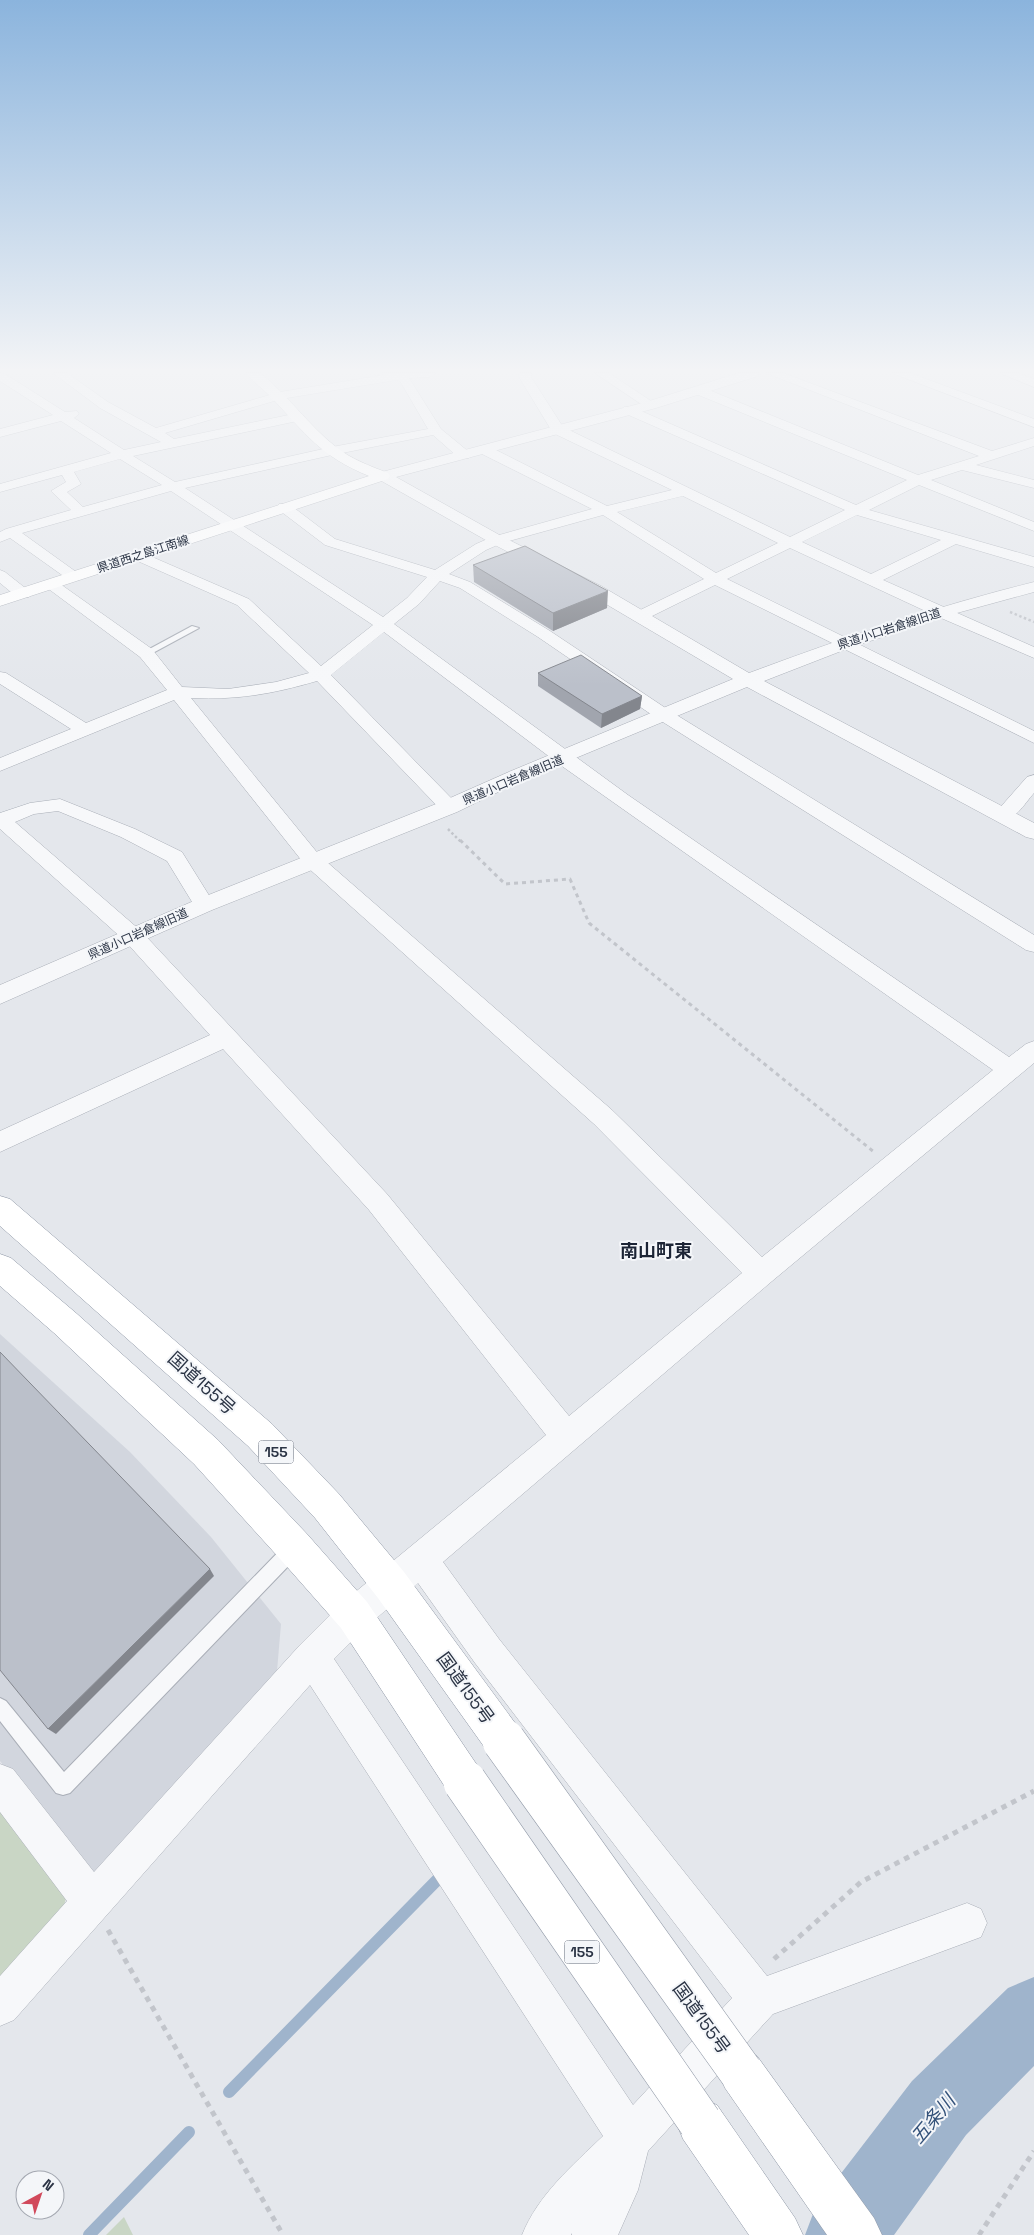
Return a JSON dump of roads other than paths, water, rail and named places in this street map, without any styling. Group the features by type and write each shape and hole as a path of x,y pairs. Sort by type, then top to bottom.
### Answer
{"main road":[{"name":"県道西之島江南線","path":"0,601 379,477"},
{"name":"国道155号","path":"0,1208 260,1435 327,1506 391,1585 857,2235"},
{"name":"155","path":"0,1268 72,1330 206,1452 354,1615 465,1782 778,2235"}],"street":[{"path":"0,488 37,477"},
{"path":"70,477 74,484 58,491 80,512"},
{"path":"161,477 440,663 563,758 1010,1070"},
{"path":"6,535 80,512 215,477"},
{"path":"385,477 497,540 640,616 748,680 1034,832"},
{"path":"539,477 606,511 716,580 1034,738"},
{"path":"657,477 789,542 1034,653"},
{"path":"781,477 858,511 1034,562"},
{"path":"913,477 1034,527"},
{"path":"640,616 716,580 789,542 928,477"},
{"path":"1008,477 1034,484"},
{"path":"0,765 178,692 228,694 277,687 321,675 385,625 437,575 481,547 497,540 686,491"},
{"path":"284,507 330,542 437,575 465,586 544,634 664,715 1034,945"},
{"path":"6,535 74,577"},
{"path":"871,580 954,539"},
{"path":"138,556 243,602 321,675 440,810"},
{"path":"0,575 23,594"},
{"path":"51,584 146,653 313,861 603,1118 761,1274"},
{"name":"県道小口岩倉線旧道","path":"4,989 204,905 440,810 518,775 748,680 843,644 940,612 1034,587"},
{"path":"0,677 84,730"},
{"path":"0,699 21,690"},
{"path":"1004,816 1034,781"},
{"path":"204,905 175,857 128,833 60,805 30,809 1,820 133,936 378,1202 567,1438"},
{"path":"0,1142 226,1038"},
{"path":"0,2006 312,1657 354,1615 761,1274 1034,1050"},
{"path":"421,1560 487,1651 753,1991"},
{"path":"312,1657 630,2139 616,2190 594,2235"},
{"path":"0,1782 93,1903"},
{"path":"544,2235 566,2204 630,2139 753,1991 967,1922"}],"lane":[{"path":"146,653 196,628"},
{"path":"0,1707 63,1786 294,1547"}],"waterway":[{"path":"229,2092 441,1876"},
{"name":"五条川","path":"845,2235 939,2108 1034,2014"},
{"path":"89,2235 189,2132"}],"district":[{"name":"南山町東","path":"656,1250"}]}
